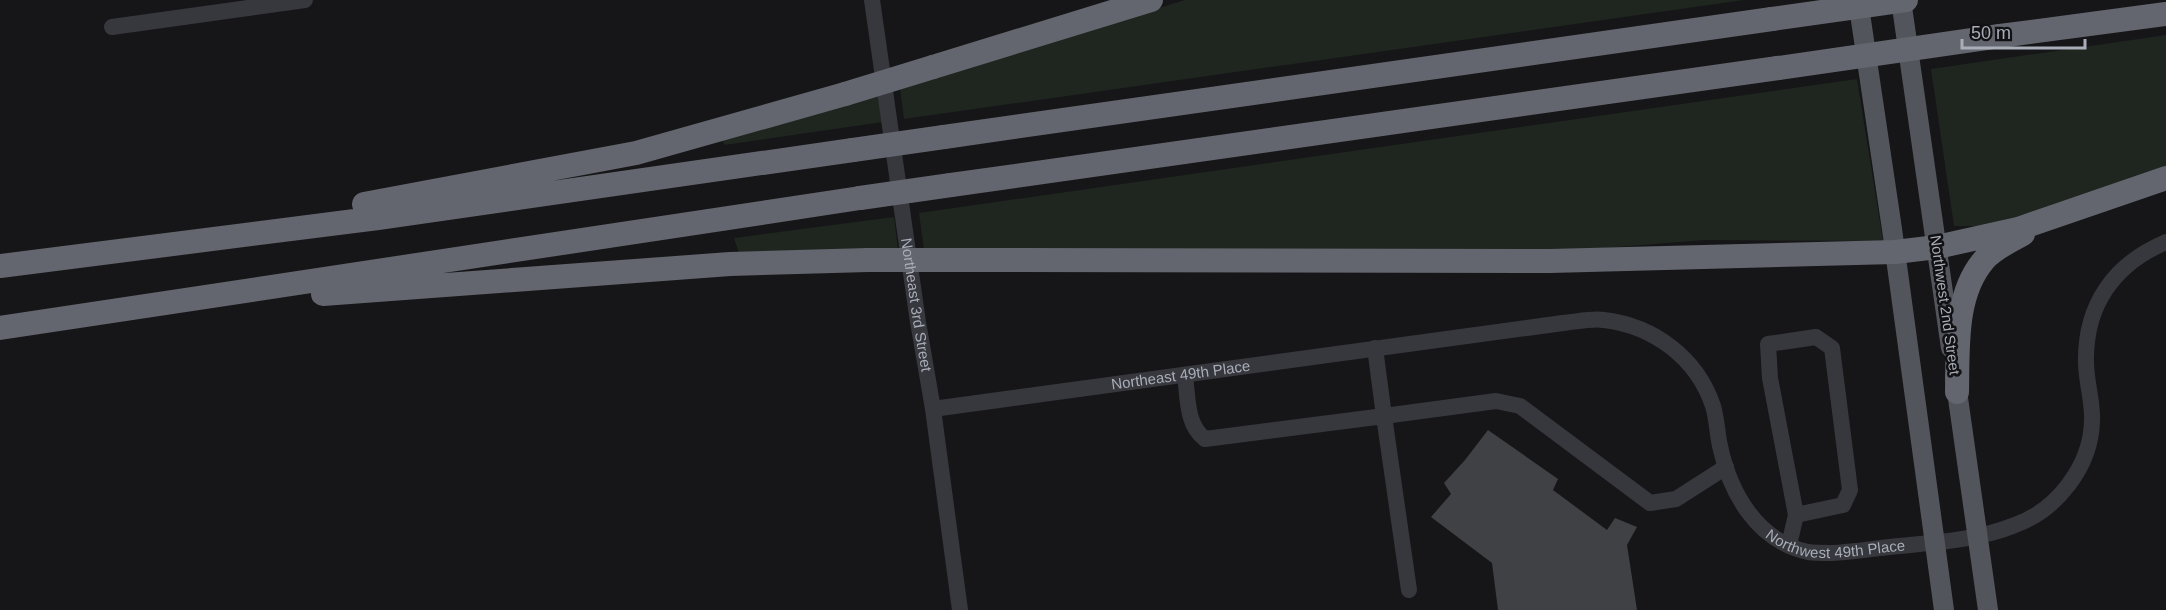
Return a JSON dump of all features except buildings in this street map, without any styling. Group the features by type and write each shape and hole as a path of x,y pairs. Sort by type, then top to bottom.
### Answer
{"highway":[{"path":"113,251 636,153 844,94 1151,0"},
{"path":"0,266 390,216 1906,0"},
{"path":"0,328 860,198 2166,14"},
{"path":"129,309 718,265 868,260 1550,261 1895,252 1937,247 2018,229 2166,178"},
{"path":"1957,392 1963,301 1974,274 1985,259 2010,241 2065,213"}],"main road":[{"path":"1858,0 1944,610"},
{"name":"Northwest 2nd Street","path":"1901,0 1988,610"}],"street":[{"path":"112,27 305,0"},
{"name":"Northeast 3rd Street","path":"872,0 918,322 933,409 960,610"},
{"name":"Northwest 49th Place","path":"1430,341 1602,319 1660,338 1680,352 1705,387 1713,407 1719,444 1733,488 1743,507 1759,526 1789,545 1808,552 1831,553 1935,543 1977,537 2015,525 2035,515 2053,502 2067,486 2080,467 2088,447 2092,424 2092,400 2085,365 2086,342 2091,318 2100,298 2114,278 2130,262 2149,249 2166,242"},
{"path":"1789,545 1796,515 1770,378 1768,344 1816,337 1832,348 1850,490 1843,505 1796,515"},
{"name":"Northeast 49th Place","path":"933,409 1430,341"},
{"path":"1375,348 1409,590"},
{"path":"1185,375 1191,424 1196,433 1205,439 1496,401 1520,406 1650,503 1676,499 1726,467"}],"shaded area":[{"path":"1185,0 1744,0 904,119 900,88"},
{"path":"2166,35 2166,167 2013,221 1978,226 1954,226 1931,69"},
{"path":"1857,79 1883,241 1705,240 1528,254 924,250 919,213"},
{"path":"879,94 883,122 724,145 723,140"},
{"path":"894,217 898,250 739,253 734,238"}]}
